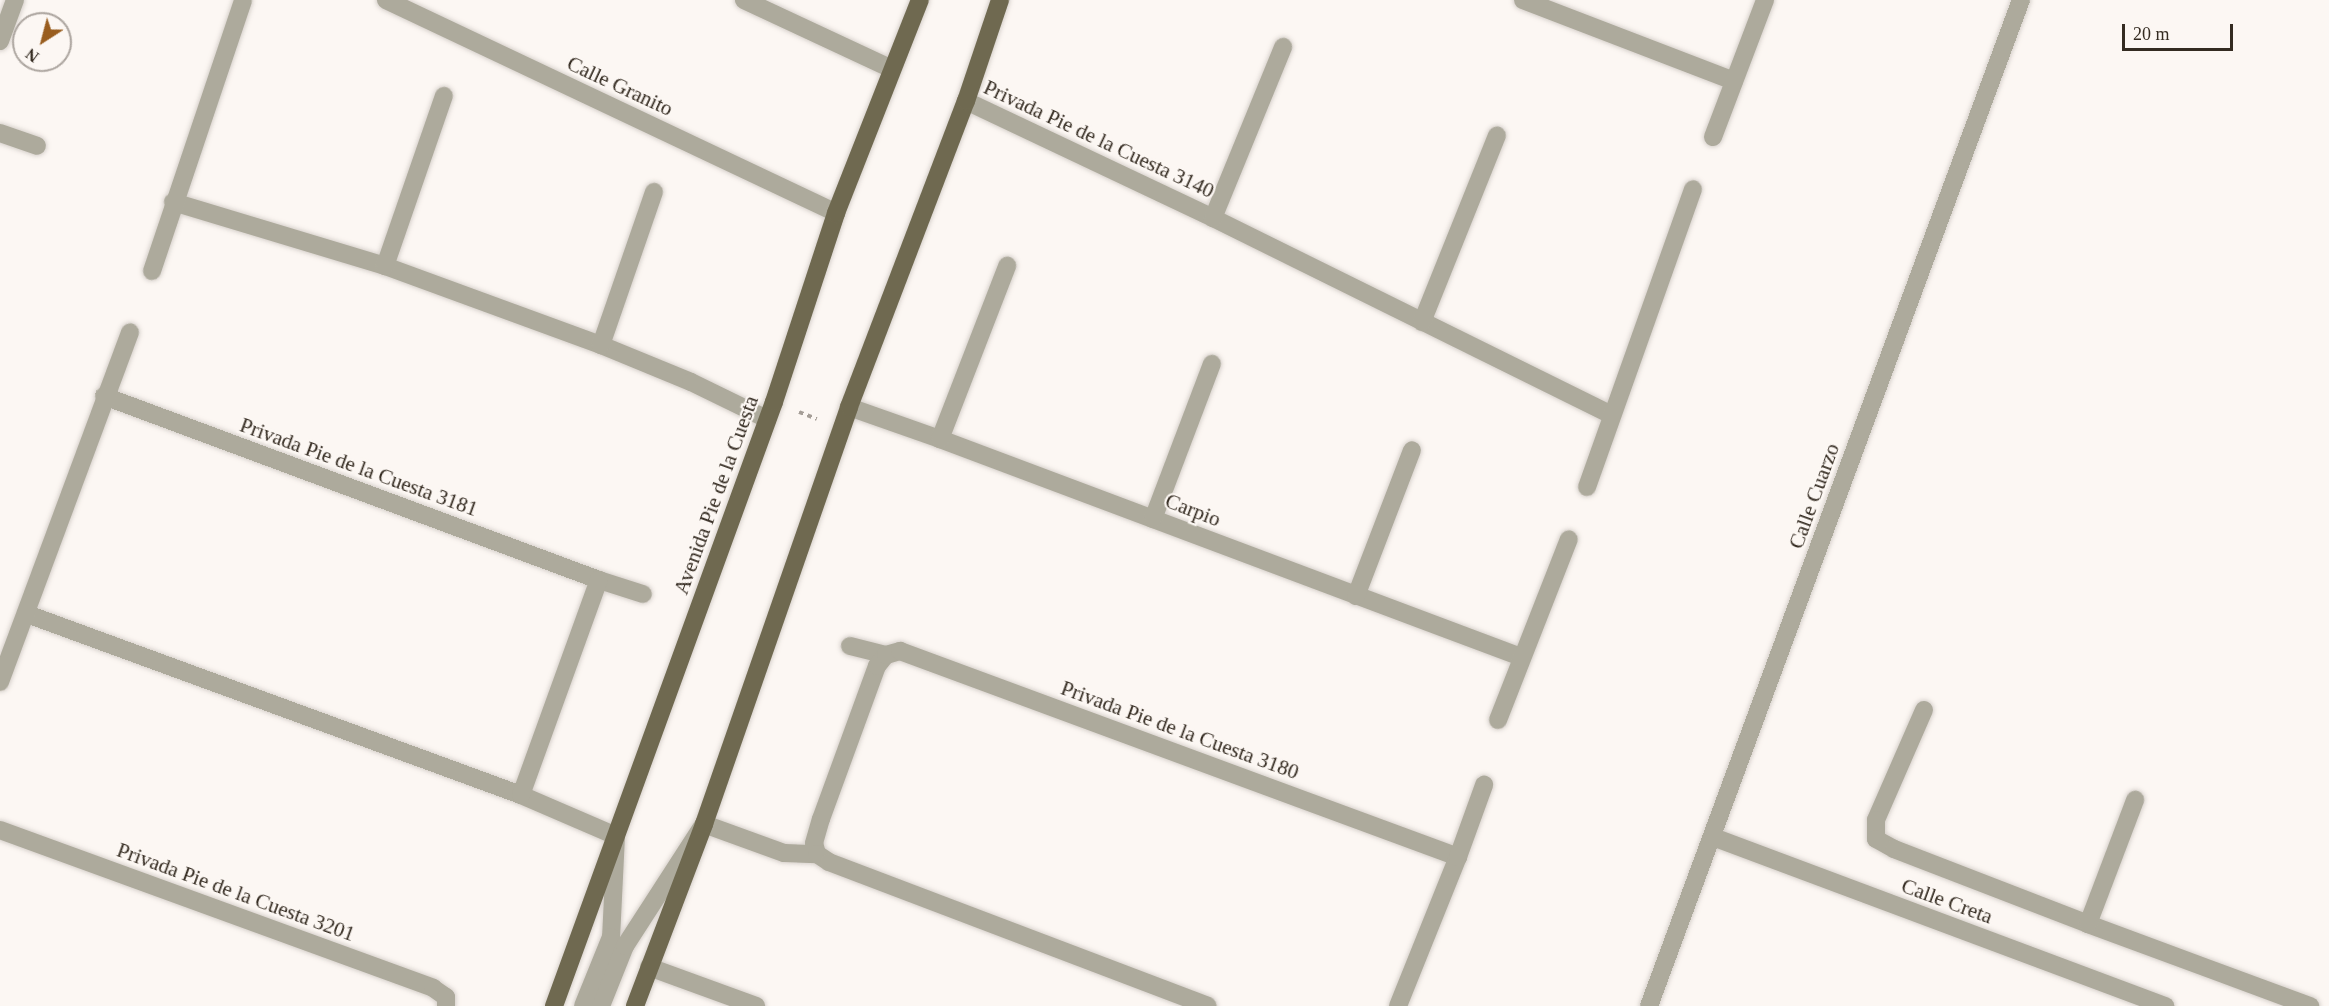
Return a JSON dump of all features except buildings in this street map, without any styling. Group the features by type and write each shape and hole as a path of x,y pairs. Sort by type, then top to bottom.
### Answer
{"main road":[{"name":"Avenida Pie de la Cuesta","path":"554,1006 771,411 836,213 920,0"},
{"path":"635,1006 704,824 849,407 966,101 1000,0"}],"street":[{"path":"0,41 15,0"},
{"name":"Calle Granito","path":"386,0 836,213"},
{"path":"744,0 892,69"},
{"path":"1713,137 1765,0"},
{"name":"Calle Cuarzo","path":"1649,1006 2021,0"},
{"path":"152,271 173,202 243,1"},
{"path":"1527,1 1734,81"},
{"name":"Privada Pie de la Cuesta 3140","path":"1213,218 1282,48"},
{"path":"385,266 444,96"},
{"name":"Privada Pie de la Cuesta 3140","path":"966,101 1213,218 1612,415"},
{"path":"0,133 37,146"},
{"path":"1422,322 1497,135"},
{"path":"1587,487 1693,189"},
{"path":"601,345 654,192"},
{"path":"173,202 385,266 601,345 691,382 771,411"},
{"path":"940,438 1007,266"},
{"path":"0,682 130,332"},
{"path":"1153,519 1212,364"},
{"name":"Privada Pie de la Cuesta 3181","path":"105,396 599,580 643,594"},
{"name":"Carpio","path":"849,407 940,438 1521,657"},
{"path":"1356,596 1412,450"},
{"path":"1498,720 1569,539"},
{"path":"521,795 599,580"},
{"path":"27,614 521,795 616,836 611,937 583,1006"},
{"name":"Privada Pie de la Cuesta 3180","path":"850,646 886,655 900,651 1458,857"},
{"path":"817,854 814,843 820,819 877,666 886,655"},
{"path":"1924,710 1876,820 1876,839 1894,849 2088,924 2310,1006"},
{"path":"1398,1006 1458,857 1484,784"},
{"path":"2088,924 2135,800"},
{"path":"601,1006 625,946 704,824 784,853 817,854 829,862 1208,1006"},
{"name":"Privada Pie de la Cuesta 3201","path":"0,830 433,988 446,997 446,1006"},
{"name":"Calle Creta","path":"1713,837 2165,1006"},
{"path":"649,967 756,1006"}],"path":[{"path":"771,411 843,428"}]}
